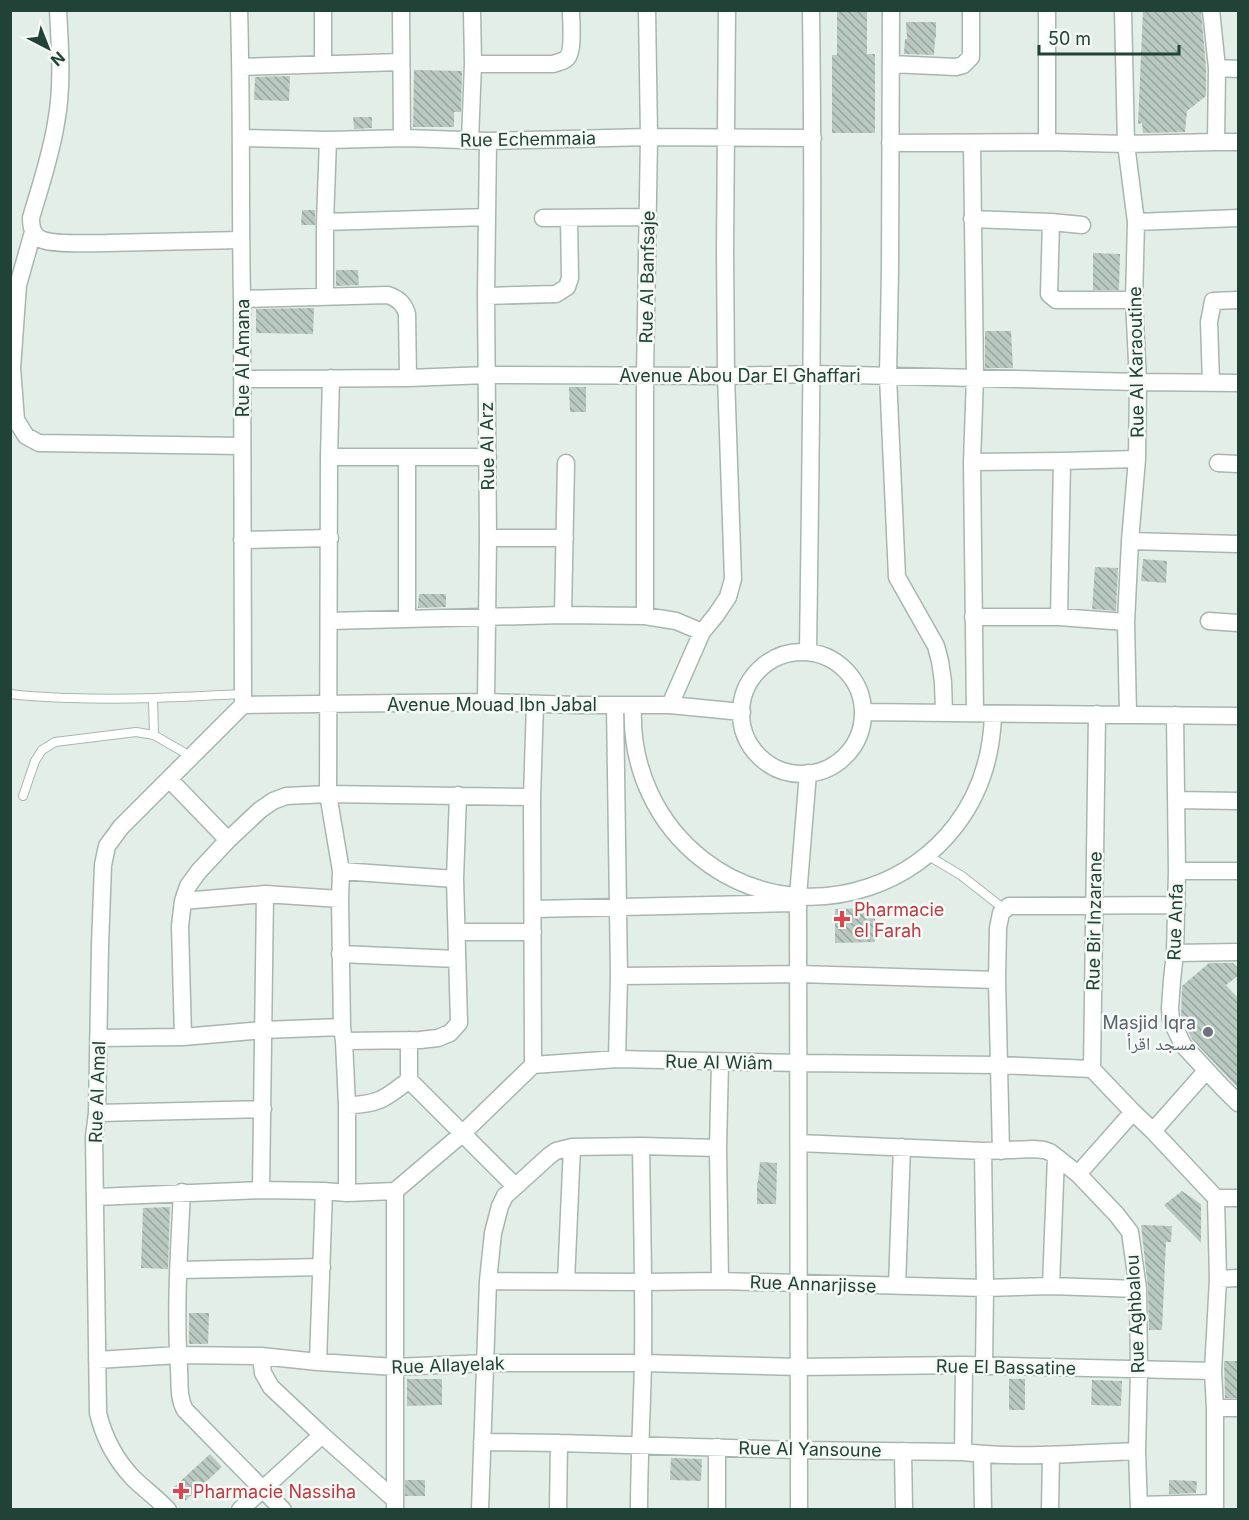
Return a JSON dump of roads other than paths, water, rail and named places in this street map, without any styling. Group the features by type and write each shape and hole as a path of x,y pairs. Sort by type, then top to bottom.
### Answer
{"street":[{"path":"58,10 61,54 57,121 32,218 33,232 37,237 52,242 241,240"},
{"name":"Rue Al Amana","path":"239,10 242,138 243,700"},
{"path":"323,10 323,64"},
{"path":"401,10 402,138"},
{"path":"470,140 473,64 472,10"},
{"path":"473,64 561,62 568,57 571,50 571,10"},
{"name":"Rue Al Banfsaje","path":"645,616 645,375 649,137 647,10"},
{"path":"670,705 702,632 728,597 733,579 726,376 727,10"},
{"path":"808,652 812,374 811,10"},
{"path":"891,10 888,376 897,577 936,646 943,682 944,713"},
{"path":"891,64 956,67 963,65 971,57 971,10"},
{"path":"1047,10 1047,142"},
{"name":"Rue Al Karaoutine","path":"1123,10 1126,144 1136,222 1134,300 1138,382 1137,459 1126,622 1128,715"},
{"path":"1211,11 1217,69 1216,142"},
{"path":"241,67 401,62"},
{"path":"1217,69 1239,69"},
{"name":"Rue Echemmaia","path":"242,138 328,140 402,138 489,141 649,137 813,138"},
{"path":"325,297 328,140"},
{"name":"Rue Al Arz","path":"486,702 488,457 486,296 489,141"},
{"path":"890,143 1239,142"},
{"path":"972,143 975,713"},
{"path":"325,222 487,217"},
{"path":"543,218 648,217"},
{"path":"486,296 556,294 567,288 570,278 569,218"},
{"path":"1136,222 1239,218"},
{"path":"972,219 1082,225"},
{"path":"1051,222 1049,294 1056,300 1134,300"},
{"path":"33,232 18,285 12,368 16,420 26,436 39,443 242,446"},
{"path":"242,299 388,295 395,298 405,307 407,314 408,378"},
{"path":"1211,382 1209,322 1213,301 1239,300"},
{"name":"Avenue Abou Dar El Ghaffari","path":"242,379 486,375 812,374 1138,382 1239,382"},
{"path":"331,378 328,794 341,871 340,954 347,1105 347,1193"},
{"path":"329,457 488,457"},
{"path":"407,457 407,619"},
{"path":"972,462 1137,459"},
{"path":"1059,617 1062,461"},
{"path":"563,615 566,463"},
{"path":"1218,463 1239,464"},
{"path":"242,540 330,538"},
{"path":"488,538 565,538"},
{"path":"1130,541 1239,544"},
{"path":"329,621 487,616 645,616 676,621 702,632"},
{"path":"973,617 1059,617 1126,622"},
{"path":"1209,621 1239,623"},
{"path":"808,652 827,657 847,672 860,692 863,712 858,736 848,753 827,768 798,773 783,770 761,758 747,737 742,712 747,688 762,668 783,655 808,652"},
{"name":"Avenue Mouad Ibn Jabal","path":"243,700 329,704 486,702 670,705 742,712"},
{"name":"Rue Al Amal","path":"168,1509 133,1478 109,1447 98,1413 94,1137 97,1113 101,883 107,846 121,827 193,757 243,700"},
{"path":"96,1197 261,1190 347,1193 395,1191 462,1134 533,1065 532,797 535,704"},
{"path":"615,705 619,976 617,1059"},
{"path":"633,705 634,742 641,772 652,800 672,830 698,856 728,876 762,890 798,900"},
{"path":"863,712 1239,716"},
{"path":"534,909 798,900 832,896 866,888 898,875 927,855 965,813 988,760 993,714"},
{"name":"Rue Bir Inzarane","path":"1092,1068 1097,714"},
{"name":"Rue Anfa","path":"1175,715 1177,904 1171,1020 1183,1045 1239,1103"},
{"path":"799,1509 798,900 808,773"},
{"path":"169,779 228,840"},
{"path":"183,1037 180,926 183,901 188,886 228,840 273,801 286,796 328,794 532,797"},
{"path":"98,1038 183,1037 263,1030 420,1040 444,1036 455,1029 459,1023 455,879 458,795"},
{"path":"1176,800 1239,801"},
{"path":"341,871 455,879"},
{"path":"1177,871 1239,871"},
{"path":"183,901 265,894 340,899"},
{"path":"261,1190 265,894"},
{"path":"1001,1151 997,980 998,928 1004,909 1014,906 1177,904"},
{"path":"457,932 533,932"},
{"path":"1175,954 1239,952"},
{"path":"340,954 457,959"},
{"path":"619,976 799,974 997,980"},
{"path":"409,1040 409,1080 515,1186"},
{"name":"Rue Al Wiâm","path":"533,1065 617,1059 1092,1068"},
{"path":"720,1062 718,1148 720,1281"},
{"path":"1092,1068 1216,1198 1218,1279 1213,1371 1215,1506 1139,1507"},
{"path":"1153,1131 1206,1071"},
{"path":"347,1105 360,1105 384,1099 409,1080"},
{"path":"97,1113 263,1109"},
{"path":"1078,1174 1133,1112"},
{"name":"Rue Aghbalou","path":"799,1143 983,1151 1040,1149 1050,1152 1078,1174 1117,1215 1130,1232 1138,1289 1139,1507"},
{"path":"639,1509 644,1282 641,1146"},
{"path":"480,1509 488,1281 496,1221 505,1196 549,1156 572,1147 718,1148"},
{"path":"566,1282 572,1147"},
{"path":"897,1286 902,1147"},
{"path":"983,1151 984,1366"},
{"path":"1051,1286 1056,1157"},
{"path":"318,1362 324,1191"},
{"path":"395,1191 395,1505"},
{"path":"183,1192 178,1270 178,1355 181,1403 185,1410 283,1509"},
{"path":"1216,1198 1239,1198"},
{"path":"178,1270 322,1268"},
{"path":"1218,1279 1239,1278"},
{"name":"Rue Annarjisse","path":"488,1281 720,1281 985,1288 1051,1286 1138,1289"},
{"name":"Rue Allayelak","path":"97,1360 178,1355 261,1356 395,1367 486,1363 643,1363 799,1367"},
{"path":"261,1356 263,1373 271,1387 395,1505"},
{"path":"963,1452 964,1365"},
{"name":"Rue El Bassatine","path":"799,1367 964,1365 1213,1371"},
{"path":"1215,1408 1239,1408"},
{"path":"240,1509 322,1435"},
{"name":"Rue Al Yansoune","path":"482,1442 1051,1455 1137,1451"},
{"path":"558,1509 559,1443"},
{"path":"717,1447 717,1509"},
{"path":"903,1451 904,1509"},
{"path":"982,1454 983,1509"},
{"path":"1050,1509 1051,1455"}],"lane":[{"path":"10,694 94,699 243,700"},
{"path":"153,699 154,735"},
{"path":"23,796 35,761 42,750 55,742 136,732 154,735 193,757"},
{"path":"927,855 962,876 1004,909"}],"place":[{"name":"Pharmacie el Farah","path":"842,919"},
{"name":"Masjid Iqra مسجد اقرأ","path":"1208,1032"},
{"name":"Pharmacie Nassiha","path":"181,1491"}]}
